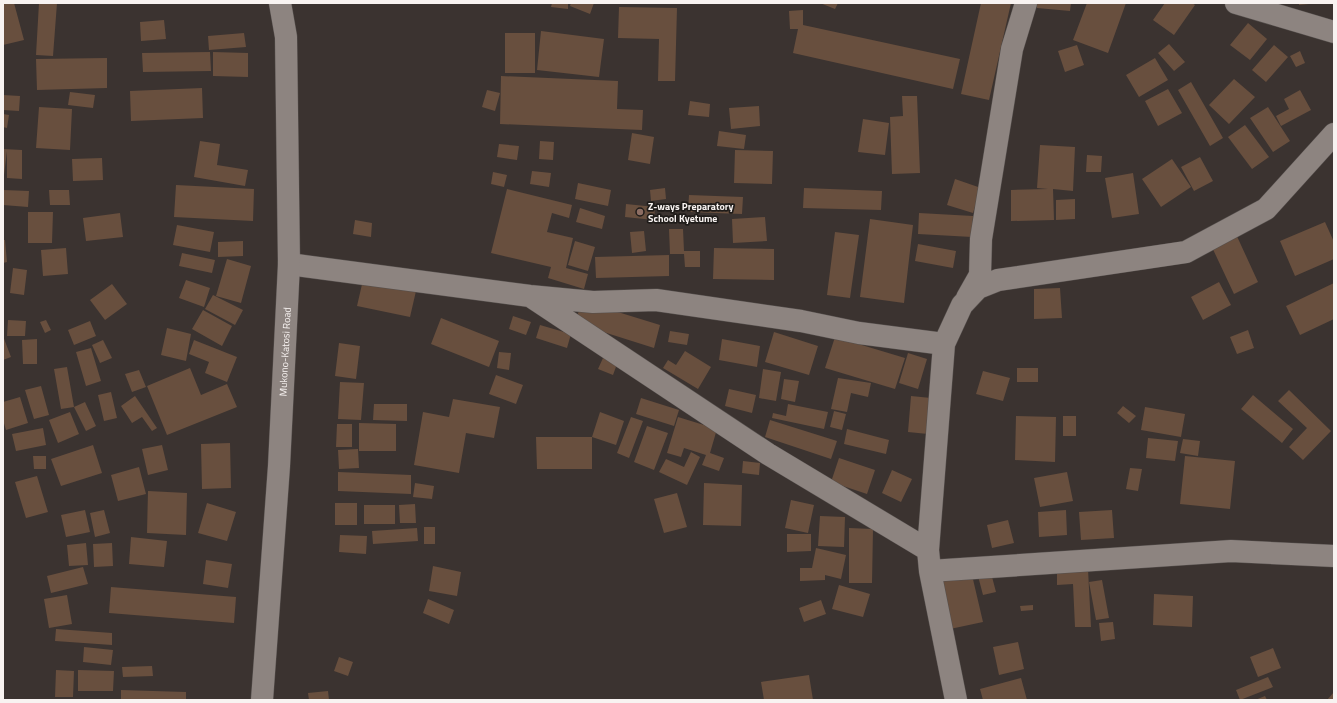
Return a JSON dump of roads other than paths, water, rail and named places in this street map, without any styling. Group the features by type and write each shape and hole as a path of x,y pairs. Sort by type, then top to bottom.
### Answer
{"street":[{"name":"Mukono-Katosi Road","path":"262,700 279,466 289,264 286,36 280,3"},
{"path":"956,700 929,560 944,344 962,305 980,275 981,239 1012,49 1026,3"},
{"path":"1236,3 1334,32"},
{"path":"962,305 978,288 998,280 1186,252 1266,209 1334,134"},
{"path":"289,264 530,296 594,302 656,300 801,321 859,333 944,344"},
{"path":"530,296 929,560 1231,551 1334,556"}],"place":[{"name":"Z-ways Preparatory School Kyetume","path":"640,212"}]}
